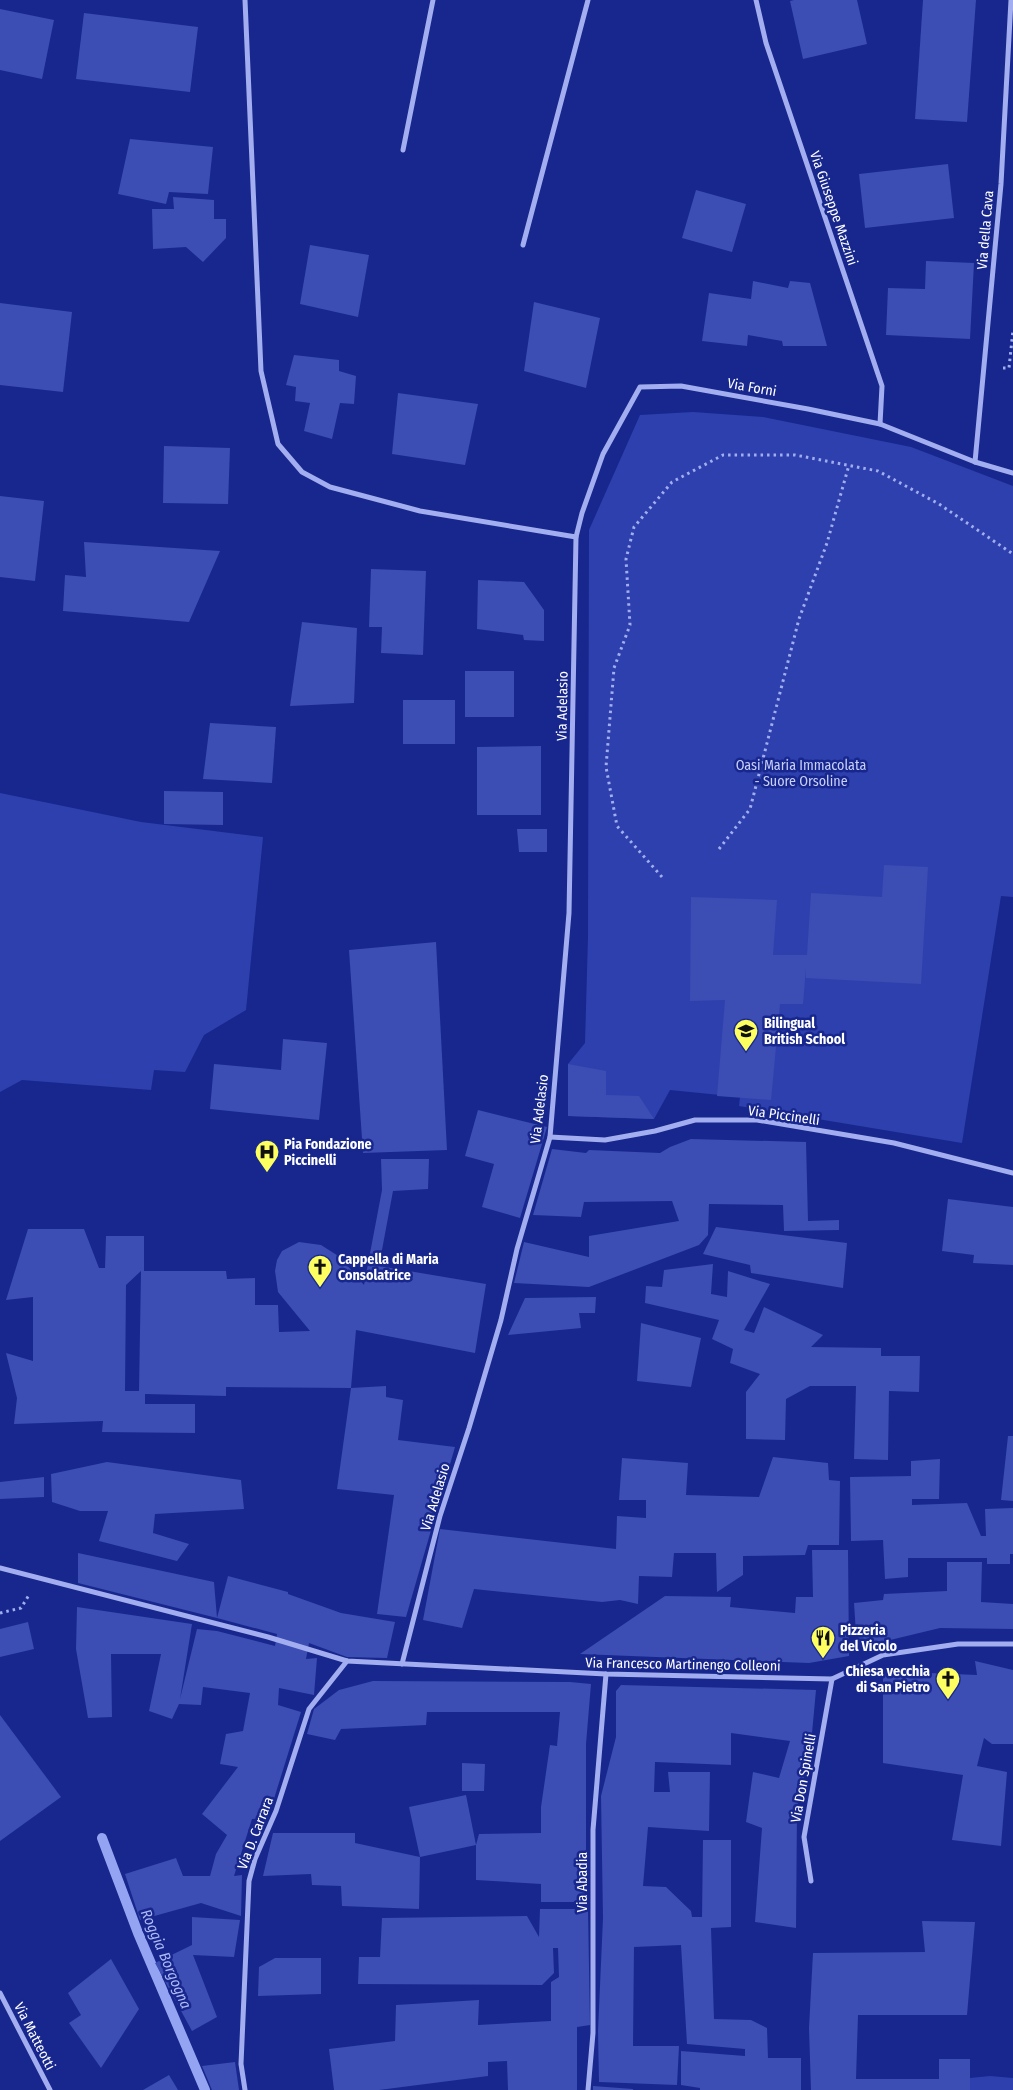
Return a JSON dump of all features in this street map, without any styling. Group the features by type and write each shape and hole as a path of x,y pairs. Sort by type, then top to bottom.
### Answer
{"street":[{"path":"245,0 261,371 278,444 302,472 330,487 420,511 576,537"},
{"path":"403,150 433,0"},
{"path":"523,245 588,0"},
{"name":"Via Giuseppe Mazzini","path":"756,0 766,44 882,386 880,424"},
{"name":"Via della Cava","path":"975,462 1001,184 1011,0"},
{"name":"Via Forni","path":"576,537 582,513 603,454 640,387 681,386 808,408 880,424 975,462 1013,473"},
{"name":"Via Adelasio","path":"402,1664 440,1516 469,1428 501,1320 517,1249 550,1137 569,913 576,537"},
{"name":"Via Piccinelli","path":"550,1137 605,1140 655,1131 695,1120 757,1120 894,1144 1013,1173"},
{"name":"Via Francesco Martinengo Colleoni","path":"0,1568 268,1637 347,1661 606,1674 832,1679 883,1655 958,1644 1013,1644"},
{"name":"Via D. Carrara","path":"245,2090 241,2064 249,1881 255,1859 276,1812 309,1709 347,1661"},
{"name":"Via Abadia","path":"588,2090 593,2033 594,1830 606,1674"},
{"name":"Via Don Spinelli","path":"810,1881 804,1837 832,1679"},
{"name":"Via Matteotti","path":"0,1993 50,2090"}],"path":[{"path":"662,877 618,826 606,767 614,668 630,624 626,559 634,527 672,482 723,456 795,456 878,471 939,504 1013,554"},
{"path":"719,849 750,810 799,619 827,543 849,466"},
{"path":"0,1613 22,1608 40,1578"}],"green space":[{"name":"Oasi Maria Immacolata - Suore Orsoline","path":"693,412 763,417 911,447 1013,486 1013,897 1001,896 962,1143 739,1106 740,1097 670,1090 654,1119 568,1116 568,1064 585,1043 588,937 589,530 640,415"},
{"path":"0,793 141,822 263,837 246,1010 204,1035 185,1072 154,1070 151,1090 22,1080 0,1092"},
{"path":"990,2076 1013,2078 1013,2090 970,2090 970,2078"}],"building":[{"path":"857,0 867,44 803,59 790,1"},
{"path":"923,0 976,0 967,122 915,119"},
{"path":"0,9 54,20 42,79 0,70"},
{"path":"84,13 198,27 190,92 76,79"},
{"path":"130,139 213,147 208,194 169,192 166,204 118,194"},
{"path":"948,164 954,218 865,228 859,174"},
{"path":"696,190 746,204 732,252 682,238"},
{"path":"173,197 214,200 214,219 226,219 226,238 203,262 186,247 153,249 152,209 174,209"},
{"path":"310,245 369,255 358,317 300,304"},
{"path":"926,261 974,263 970,339 886,335 888,288 925,289"},
{"path":"753,281 788,288 790,281 810,283 827,346 783,346 782,341 748,335 747,346 702,341 709,293 751,299"},
{"path":"534,302 600,318 586,388 524,371"},
{"path":"0,303 72,312 63,392 0,385"},
{"path":"294,355 339,360 339,371 356,376 354,404 340,403 332,439 304,431 310,403 295,401 296,387 286,385"},
{"path":"398,393 478,404 465,465 392,454"},
{"path":"164,446 230,448 228,504 163,503"},
{"path":"0,496 44,501 35,581 0,577"},
{"path":"84,542 220,551 189,622 63,611 65,575 86,577"},
{"path":"371,569 426,571 423,655 381,653 382,627 369,627"},
{"path":"478,580 524,582 544,610 544,641 524,640 523,635 477,629"},
{"path":"302,622 357,628 354,703 290,706"},
{"path":"465,671 514,671 514,717 465,717"},
{"path":"403,700 455,700 455,744 403,744"},
{"path":"210,723 276,727 272,783 203,779"},
{"path":"541,746 541,815 477,815 477,747"},
{"path":"164,791 223,792 223,825 164,824"},
{"path":"517,829 547,829 547,852 519,852"},
{"path":"884,865 928,867 921,984 806,978 806,968 803,1004 780,1004 771,1100 717,1096 725,1000 690,1001 691,897 777,900 773,955 807,955 811,893 882,897"},
{"path":"436,942 447,1150 363,1153 349,950"},
{"path":"283,1039 327,1043 319,1120 210,1109 214,1064 281,1070"},
{"path":"568,1064 606,1071 606,1095 639,1096 654,1119 568,1116"},
{"path":"478,1110 547,1127 520,1218 482,1207 494,1164 465,1156"},
{"path":"691,1139 806,1142 808,1221 839,1220 839,1230 784,1231 783,1205 709,1204 708,1235 699,1245 589,1287 514,1283 524,1242 589,1257 589,1236 679,1221 672,1201 584,1202 581,1217 533,1215 552,1149 586,1153 589,1150 660,1153"},
{"path":"381,1159 429,1159 428,1189 393,1191 379,1266 486,1284 475,1353 356,1330 351,1388 226,1387 226,1396 145,1394 145,1404 195,1404 195,1433 102,1432 103,1421 14,1424 17,1398 6,1353 33,1361 33,1297 6,1300 28,1229 84,1229 99,1268 105,1268 106,1236 144,1236 144,1271 226,1271 227,1279 255,1278 255,1305 278,1305 279,1332 310,1331 278,1292 275,1271 277,1260 282,1251 299,1242 321,1245 340,1257 364,1285 382,1190","holes":["141,1271 139,1391 125,1391 126,1285"]},
{"path":"948,1199 1013,1207 1013,1265 973,1263 974,1255 942,1251"},
{"path":"716,1227 847,1243 843,1288 751,1273 750,1265 703,1254"},
{"path":"713,1264 711,1294 727,1297 728,1271 770,1284 744,1330 754,1333 764,1307 823,1335 811,1347 881,1348 881,1356 920,1356 919,1392 889,1391 888,1460 854,1459 856,1386 810,1386 786,1399 785,1440 746,1439 746,1392 760,1374 730,1363 733,1349 712,1339 719,1320 645,1303 646,1286 662,1287 664,1270"},
{"path":"596,1297 595,1313 579,1313 581,1328 508,1335 525,1298"},
{"path":"641,1323 701,1338 691,1387 637,1381"},
{"path":"386,1386 386,1397 403,1400 398,1440 455,1447 406,1617 377,1614 394,1495 337,1489 351,1388"},
{"path":"1008,1436 1013,1436 1013,1501 1001,1500"},
{"path":"773,1457 828,1463 829,1480 840,1481 839,1545 808,1545 805,1555 743,1556 743,1575 717,1592 716,1553 674,1553 672,1577 639,1576 638,1604 620,1600 602,1602 474,1589 462,1628 423,1620 440,1529 616,1549 617,1516 646,1518 646,1500 619,1500 622,1458 688,1463 686,1495 759,1497"},
{"path":"940,1459 939,1499 912,1499 912,1505 967,1503 981,1536 986,1536 985,1509 1013,1508 1013,1554 1010,1554 1010,1564 987,1564 987,1558 908,1558 908,1577 885,1579 883,1540 851,1541 850,1477 911,1476 911,1461"},
{"path":"107,1462 241,1480 244,1509 155,1514 153,1533 189,1544 177,1561 99,1541 108,1511 80,1511 52,1502 51,1474"},
{"path":"44,1477 44,1497 0,1499 0,1482"},
{"path":"812,1550 848,1550 849,1656 809,1663 580,1654 665,1596 731,1597 730,1607 795,1613 796,1597 813,1597"},
{"path":"78,1553 214,1582 217,1618 78,1583"},
{"path":"947,1562 982,1562 981,1602 1013,1604 1013,1629 940,1628 857,1648 854,1603 883,1600 884,1594 947,1591"},
{"path":"228,1576 288,1592 288,1594 341,1613 395,1622 387,1658 347,1657 309,1643 306,1659 317,1658 314,1695 279,1688 278,1705 301,1712 268,1818 252,1819 234,1876 242,1875 241,1916 201,1903 140,1920 125,1874 176,1858 183,1876 210,1876 216,1854 227,1835 202,1814 238,1767 220,1764 226,1734 243,1731 250,1693 203,1687 201,1705 179,1704 172,1719 149,1711 161,1654 111,1654 112,1717 88,1718 76,1649 77,1607 192,1624 180,1699 197,1629 217,1631 275,1646 277,1634 217,1618"},
{"path":"28,1622 34,1649 0,1657 0,1629"},
{"path":"975,1661 1013,1670 1013,1744 992,1744 984,1738 977,1766 1007,1772 1001,1846 952,1840 963,1775 883,1763 883,1671 977,1675"},
{"path":"373,1681 570,1682 591,1684 586,1744 586,1902 541,1902 541,1884 476,1880 476,1845 479,1834 541,1833 541,1807 550,1745 557,1746 560,1712 427,1712 426,1725 341,1729 335,1740 307,1734 314,1709 339,1690"},
{"path":"621,1685 816,1690 811,1744 797,1808 796,1928 755,1922 762,1828 746,1822 753,1772 779,1778 790,1741 731,1733 731,1765 655,1762 654,1792 670,1792 668,1772 710,1772 709,1831 648,1827 643,1886 666,1887 691,1911 692,1917 702,1917 703,1840 731,1840 731,1927 711,1928 714,2019 751,2020 767,2028 768,2058 801,2058 801,2090 700,2090 700,2088 681,2085 681,2051 745,2056 745,2049 687,2044 681,1945 634,1947 633,2046 679,2046 677,2085 599,2082 598,2031 603,1918 601,1796 616,1737 616,1691"},
{"path":"0,1715 61,1797 0,1841"},
{"path":"462,1763 485,1764 484,1791 462,1791"},
{"path":"466,1795 476,1845 420,1857 409,1807"},
{"path":"273,1833 355,1833 355,1843 420,1857 419,1909 342,1906 341,1886 312,1885 311,1874 263,1876"},
{"path":"540,1909 588,1909 590,2025 577,2027 577,2090 508,2090 507,2061 488,2062 488,2076 379,2090 334,2090 329,2049 395,2041 396,2005 479,2000 478,2025 551,2021 551,1982 559,1977 558,1948 553,1948 554,1973 542,1985 358,1984 359,1957 380,1957 382,1918 527,1916 539,1937"},
{"path":"192,1917 240,1920 234,1957 193,1955 217,2017 192,2031 155,1963 192,1945"},
{"path":"922,1921 975,1922 967,2015 858,2015 856,2079 939,2079 939,2059 970,2059 970,2090 811,2090 809,2028 813,1953 925,1952"},
{"path":"275,1958 321,1958 321,1994 258,1996 259,1967"},
{"path":"111,1959 139,2009 101,2068 69,2023 81,2015 68,1993"},
{"path":"235,2062 239,2090 212,2090 202,2066"},
{"path":"169,2075 178,2090 143,2090"},
{"path":"593,2086 633,2089 633,2090 593,2090"}],"waterway":[{"name":"Roggia Borgogna","path":"102,1838 138,1933 205,2090"}],"place":[{"name":"Bilingual British School","path":"746,1052"},
{"name":"Pia Fondazione Piccinelli","path":"267,1173"},
{"name":"Cappella di Maria Consolatrice","path":"320,1288"},
{"name":"Pizzeria del Vicolo","path":"823,1659"},
{"name":"Chiesa vecchia di San Pietro","path":"948,1700"}]}
